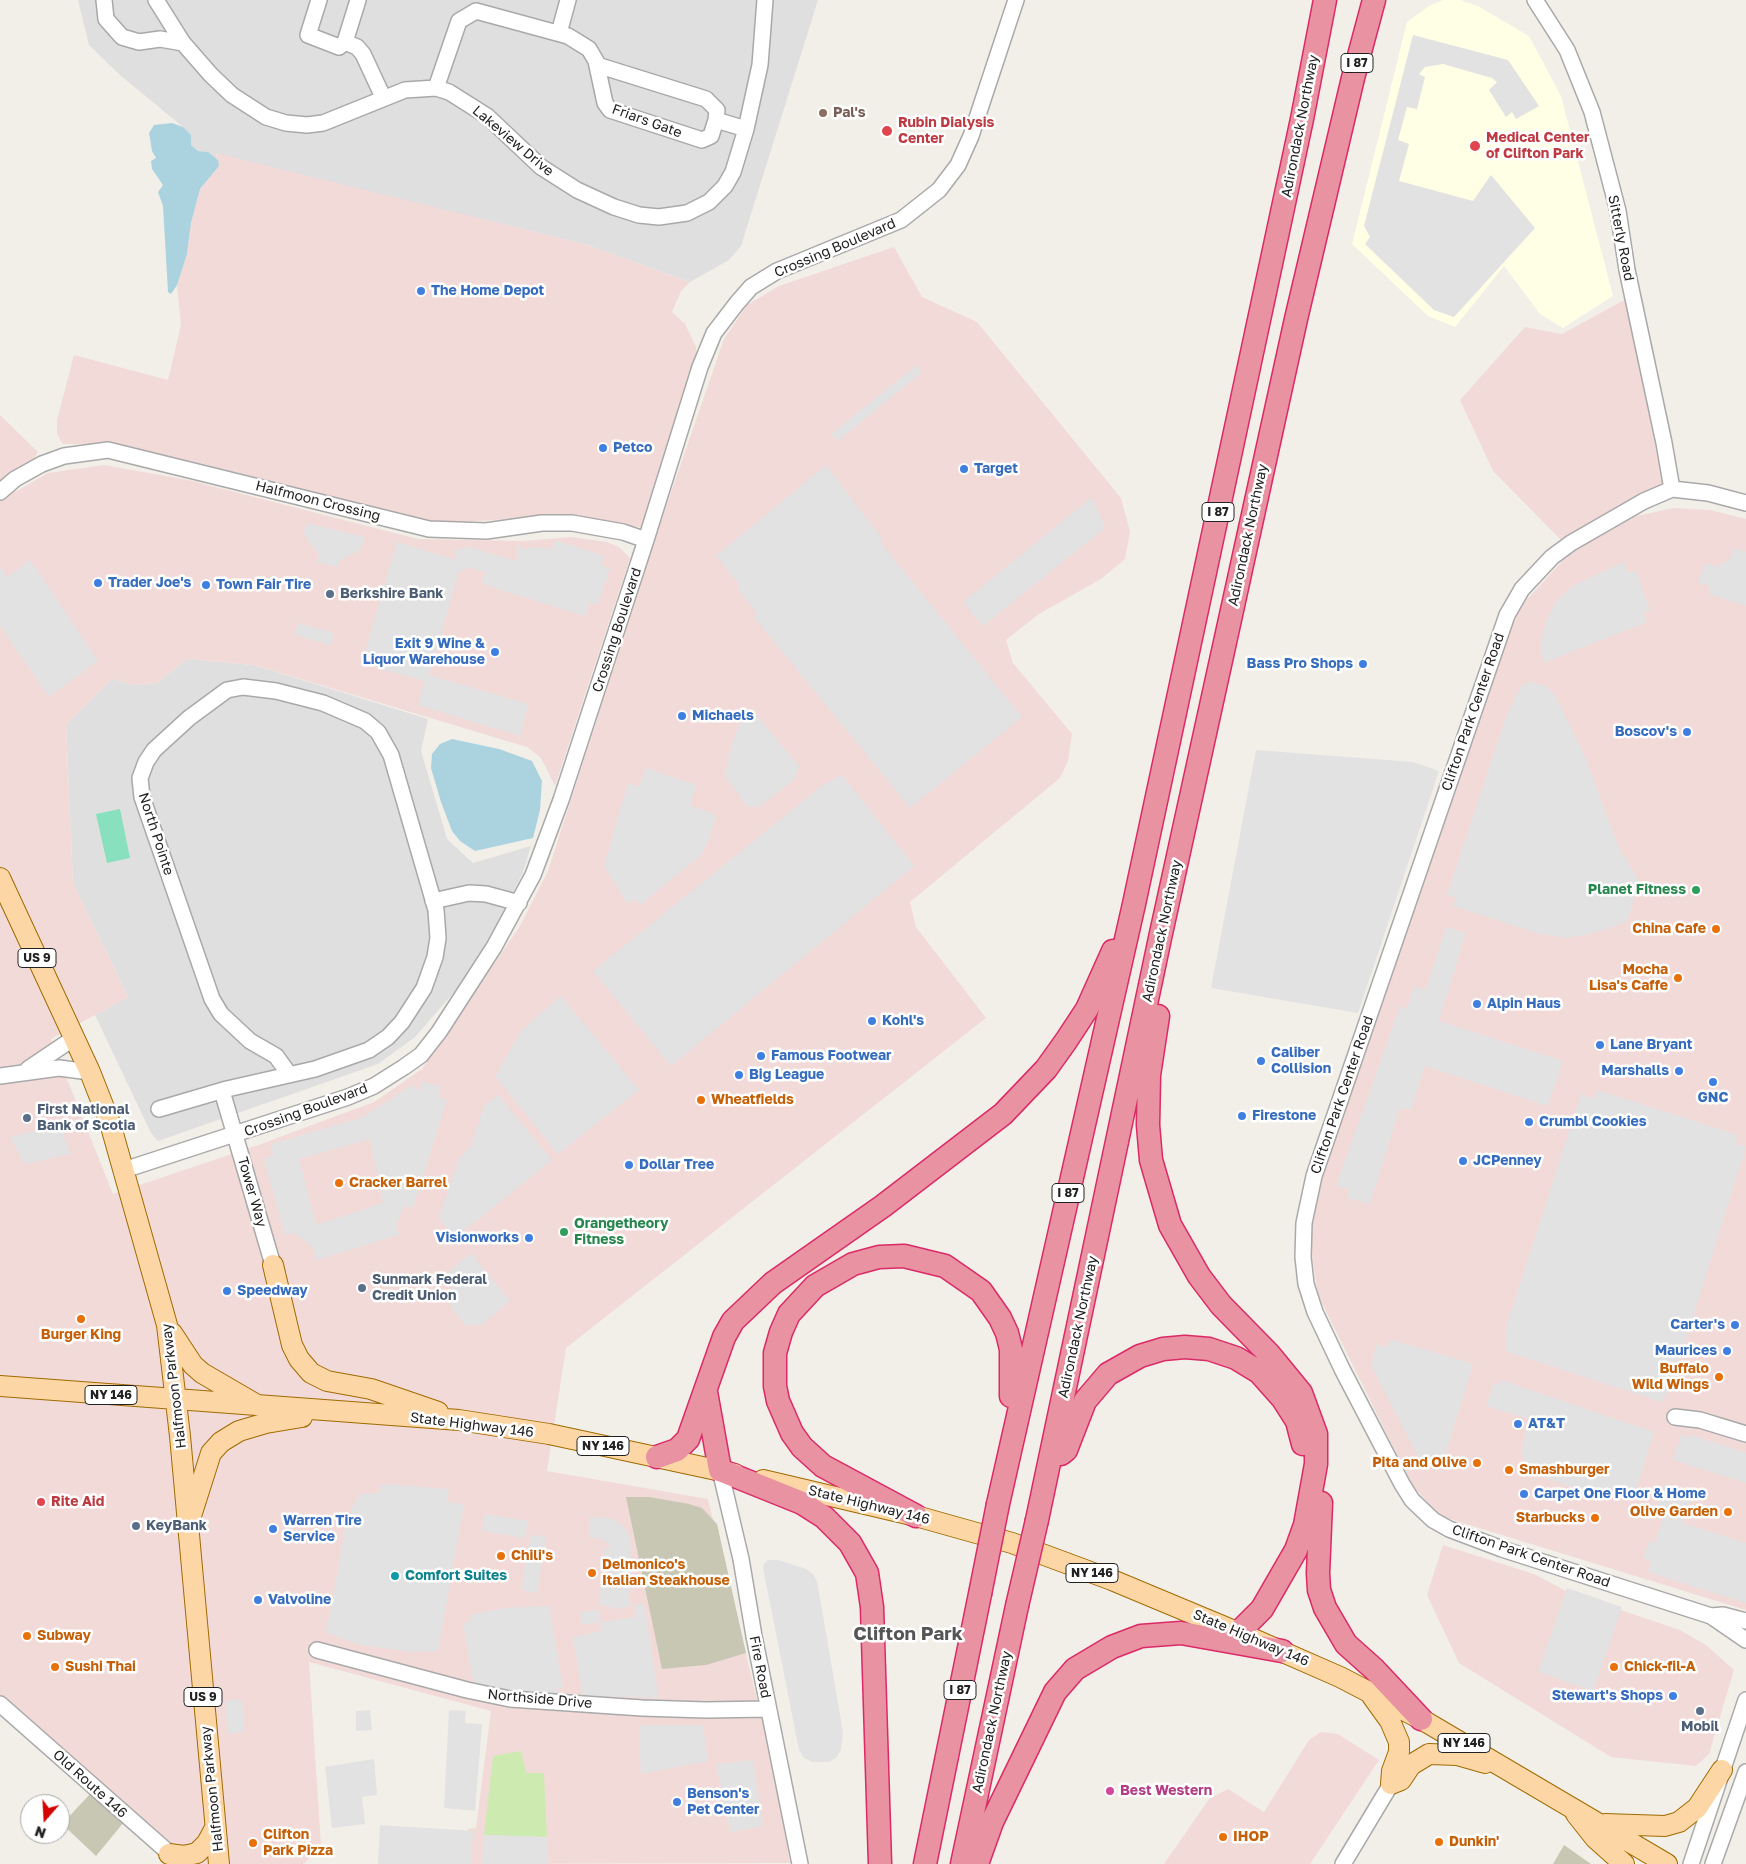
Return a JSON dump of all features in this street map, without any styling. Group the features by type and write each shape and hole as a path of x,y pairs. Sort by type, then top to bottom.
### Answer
{"highway":[{"name":"Adirondack Northway","path":"925,1864 1002,1482 1134,904 1302,120 1325,0"},
{"name":"Adirondack Northway","path":"962,1864 1160,938 1296,319 1353,78 1374,0"},
{"path":"657,1457 677,1450 688,1439 724,1337 733,1320 773,1283 950,1156 1003,1114 1046,1069 1087,1009 1134,904"},
{"path":"1160,938 1161,994 1149,1074 1148,1126 1151,1160 1170,1225 1199,1276 1221,1305 1269,1354 1301,1393 1323,1455 1318,1574 1319,1590 1324,1608 1346,1644 1374,1669 1421,1718"},
{"path":"916,1516 824,1466 802,1447 778,1401 775,1386 775,1353 789,1314 815,1286 853,1264 879,1257 904,1256 945,1266 981,1291 1000,1318 1007,1333 1011,1349 1013,1384 1002,1482"},
{"path":"1048,1468 1066,1450 1074,1425 1092,1390 1108,1374 1140,1356 1170,1348 1210,1349 1236,1358 1259,1372 1283,1399 1297,1421 1304,1447 1303,1474 1292,1524 1276,1568 1232,1630"},
{"path":"706,1390 720,1470 802,1503 824,1517 850,1543 867,1573 872,1608 880,1864"},
{"path":"1232,1630 1262,1609 1296,1550 1304,1525 1316,1464 1316,1434"},
{"path":"977,1864 992,1822 1055,1692 1075,1669 1112,1647 1141,1636 1180,1633 1282,1651"}],"main road":[{"name":"Halfmoon Parkway","path":"0,878 90,1072 110,1123 167,1325 176,1401 219,1864"},
{"path":"273,1265 292,1345 298,1359 311,1373 327,1381 394,1396 459,1420"},
{"path":"167,1325 193,1365 209,1378 259,1406"},
{"name":"State Highway 146","path":"0,1386 176,1401 459,1420 549,1434 720,1470 916,1516 1012,1543 1112,1580 1282,1651 1368,1691 1421,1718 1667,1864"},
{"path":"188,1528 211,1453 228,1437 266,1423 331,1412"},
{"path":"1368,1691 1390,1721 1399,1742 1399,1752 1392,1770 1392,1784 1401,1780 1411,1764 1430,1754 1457,1756 1506,1769"},
{"path":"1600,1824 1665,1826 1679,1822 1697,1808 1722,1770"},
{"path":"1570,1807 1595,1838 1624,1864"},
{"path":"175,1859 197,1853 207,1844 215,1828"}],"street":[{"path":"104,0 106,19 122,37 139,42 160,39 183,43"},
{"name":"Lakeview Drive","path":"156,0 183,43 232,95 251,109 286,123 307,125 323,123 383,97 405,90 436,88 449,92 487,116 556,178 614,207 639,215 659,217 687,213 709,202 725,186 733,172 746,129 760,65 765,0"},
{"path":"319,0 308,30 309,37 339,47 345,42 358,0"},
{"path":"559,33 568,0"},
{"name":"Crossing Boulevard","path":"124,1170 236,1135 348,1097 374,1086 421,1055 439,1032 489,955 520,903 533,875 561,800 700,367 714,333 736,302 758,283 777,271 901,220 940,190 958,165 971,136 1016,0"},
{"name":"Sitterly Road","path":"1535,0 1567,50 1592,112 1618,211 1627,270 1672,489"},
{"name":"Friars Gate","path":"436,88 456,27 463,17 472,12 486,12 559,33 589,49 597,65 605,103 610,110 702,140 711,136 716,120"},
{"path":"345,42 357,47 363,54 383,97"},
{"path":"597,65 706,99 716,110 716,120 746,129"},
{"name":"Halfmoon Crossing","path":"0,492 15,479 42,464 64,456 108,450 429,529 486,531 542,523 572,524 623,532 646,540"},
{"name":"Clifton Park Center Road","path":"1746,503 1708,493 1672,489 1644,501 1565,548 1552,557 1522,589 1507,615 1314,1176 1304,1223 1306,1284 1315,1312 1342,1369 1402,1484 1423,1512 1450,1529 1502,1549 1711,1616 1722,1615 1746,1621"},
{"name":"North Pointe","path":"159,1110 222,1091 332,1064 369,1050 388,1037 402,1022 424,988 435,957 438,938 433,901 391,755 378,732 365,721 323,703 276,691 243,687 227,690 189,718 154,750 146,762 140,778 142,796 204,982 221,1014 250,1041 276,1056 289,1074"},
{"path":"433,901 469,893 486,894 520,903"},
{"path":"22,1072 49,1057 74,1038"},
{"path":"0,1076 59,1068 90,1072"},
{"name":"Tower Way","path":"222,1091 273,1265"},
{"path":"1675,1417 1700,1420 1746,1434"},
{"name":"Fire Road","path":"720,1470 741,1559 768,1708 800,1864"},
{"path":"1711,1616 1746,1640"},
{"name":"Northside Drive","path":"317,1650 467,1690 510,1699 706,1710 768,1708"},
{"path":"1691,1864 1746,1700"},
{"name":"Old Route 146","path":"0,1704 175,1859"},
{"path":"1713,1864 1746,1772"},
{"path":"1343,1864 1392,1784"}],"shaded area":[{"path":"78,0 818,0 741,246 729,260 690,282 587,245 216,154 218,160 208,152 198,151 191,145 190,135 183,127 120,75 89,45"},
{"name":"Medical Center of Clifton Park","path":"1443,0 1460,0 1478,6 1529,36 1561,96 1613,296 1563,328 1540,314 1504,266 1455,327 1428,316 1352,244 1407,22 1429,6"},
{"path":"1413,35 1508,60 1539,106 1516,119 1512,112 1506,117 1489,90 1497,82 1492,78 1443,64 1425,67 1419,74 1425,77 1417,109 1407,107 1398,140 1409,144 1399,181 1473,201 1491,175 1535,228 1454,317 1434,310 1365,244 1370,237 1364,226"},
{"path":"216,153 587,245 690,282 681,291 672,312 685,324 696,347 696,356 642,527 528,518 440,523 114,444 63,444 57,434 57,420 74,355 168,380 181,325 177,285 187,254 191,223 200,189 219,166"},
{"path":"894,247 922,297 977,322 1121,498 1130,532 1125,559 1101,579 1039,614 1006,640 1013,663 1072,734 1068,761 1060,778 910,902 916,927 986,1018 566,1348 547,1471 708,1499 774,1769 790,1863 465,1864 468,1829 476,1828 491,1711 309,1662 321,1846 304,1864 187,1864 0,1698 0,415 38,452 15,492 48,473 104,465 188,480 418,539 522,541 571,537 607,542 619,547 630,558 555,786 541,758 527,747 254,665 187,659 157,683 135,685 112,679 66,725 73,883 128,997 51,1039 113,1194 261,1144 374,1102 422,1069 520,926 548,871 656,536 724,339 747,305 779,286"},
{"path":"1626,299 1663,485 1563,542 1493,471 1460,400 1525,327 1562,334"},
{"path":"917,365 922,372 838,441 831,434"},
{"path":"826,465 883,540 881,543 1022,717 910,808 754,617 757,613 737,589 740,585 716,556"},
{"path":"1092,497 1105,528 983,626 963,602"},
{"path":"1673,508 1710,510 1746,519 1746,1610 1440,1516 1412,1485 1318,1295 1310,1242 1319,1180 1491,677 1521,606 1567,556 1628,518"},
{"path":"307,523 365,537 361,549 339,561 338,567 317,562 319,555 304,534"},
{"path":"555,540 604,556 601,566 610,568 598,605 589,602 585,616 491,587 482,582 485,572 470,568 459,571 429,675 528,704 520,736 418,705 425,681 377,668 365,651 397,542 456,560 455,550 468,547 517,561 518,544 524,550 532,547 552,549"},
{"path":"1734,548 1746,552 1746,606 1709,594 1709,586 1698,583 1705,563 1716,567 1730,559"},
{"path":"30,560 98,661 49,697 0,626 0,567 8,577"},
{"path":"1624,562 1628,573 1636,571 1650,610 1643,612 1647,622 1543,663 1541,640 1547,620 1556,602 1572,586"},
{"path":"298,623 334,633 331,645 295,635"},
{"path":"187,659 254,665 428,719 421,751 447,839 473,863 531,846 523,872 496,927 455,991 415,1037 378,1064 158,1141 151,1133 95,1015 128,997 73,883 66,725 112,679 135,685 157,683"},
{"path":"1529,682 1546,686 1555,695 1585,756 1618,846 1639,881 1627,922 1590,934 1565,938 1537,933 1453,906 1456,898 1447,895 1506,717 1521,686"},
{"path":"751,709 799,766 795,779 759,807 747,806 725,776 731,747 744,713"},
{"path":"1256,750 1413,762 1439,771 1358,1013 1211,988"},
{"path":"646,768 696,785 690,805 716,815 707,845 700,856 640,905 635,899 627,903 604,866 628,783 639,787"},
{"path":"842,775 914,866 671,1066 593,971 823,785"},
{"path":"1446,927 1466,933 1439,1021 1563,1061 1548,1106 1425,1066 1411,1110 1400,1108 1370,1204 1347,1198 1349,1190 1336,1186 1400,1006 1407,1009 1414,986 1426,990"},
{"path":"561,996 639,1090 558,1154 495,1076 522,1030"},
{"path":"422,1082 441,1086 439,1097 447,1100 413,1208 404,1206 396,1225 399,1235 316,1260 314,1249 295,1233 285,1235 264,1159 273,1155 271,1144 363,1117 412,1085 419,1091","holes":["370,1139 383,1203 316,1225 299,1159"]},
{"path":"1597,1090 1738,1135 1735,1143 1746,1147 1672,1384 1662,1402 1505,1351 1507,1344 1505,1331 1581,1094 1594,1099"},
{"path":"498,1095 552,1160 454,1239 439,1217 459,1158 471,1146 484,1106"},
{"path":"59,1125 71,1154 24,1164 10,1137"},
{"path":"471,1253 510,1301 481,1325 465,1325 452,1308 447,1297 454,1291 443,1277"},
{"path":"1390,1339 1473,1364 1443,1463 1418,1456 1371,1366 1377,1344 1388,1347"},
{"path":"1501,1380 1654,1432 1634,1497 1606,1489 1604,1497 1538,1476 1526,1465 1521,1453 1529,1419 1486,1406 1494,1383 1500,1385"},
{"path":"1681,1435 1689,1438 1691,1435 1746,1453 1746,1483 1673,1460"},
{"path":"381,1484 449,1489 447,1502 464,1504 438,1651 413,1652 360,1645 325,1632 345,1530 353,1505 361,1494 380,1493"},
{"path":"1664,1484 1693,1493 1683,1523 1746,1543 1746,1603 1648,1572 1651,1561 1643,1558 1649,1541 1655,1543 1664,1515 1655,1511"},
{"path":"626,1497 649,1497 689,1504 702,1508 717,1524 746,1653 706,1665 662,1669"},
{"path":"485,1514 528,1521 525,1538 482,1531"},
{"path":"605,1517 618,1522 626,1529 630,1540 633,1565 629,1598 631,1606 616,1609 599,1604 600,1587 609,1588 611,1563 604,1563 604,1549 609,1549 610,1546 601,1538 590,1538 589,1518"},
{"path":"530,1535 546,1537 537,1593 521,1590"},
{"path":"1443,1545 1534,1574 1570,1593 1680,1630 1706,1645 1734,1670 1709,1754 1696,1766 1611,1757 1459,1663 1427,1595"},
{"path":"768,1560 778,1560 806,1569 813,1574 817,1581 843,1732 841,1750 837,1757 829,1762 812,1762 803,1757 799,1750 763,1568"},
{"path":"1567,1588 1622,1607 1593,1691 1538,1672"},
{"path":"644,1604 659,1698 583,1696 573,1637 601,1631 600,1622 582,1625 580,1612 598,1610 601,1622 635,1617 634,1605"},
{"path":"549,1606 563,1688 557,1689 559,1696 474,1686 463,1623 471,1621 469,1615 504,1608"},
{"path":"242,1699 244,1732 228,1734 225,1701"},
{"path":"370,1710 372,1730 356,1731 356,1711"},
{"path":"449,1710 466,1711 465,1723 482,1724 475,1811 444,1808"},
{"path":"639,1725 703,1725 708,1761 641,1774"},
{"path":"1321,1732 1338,1734 1379,1760 1310,1864 1164,1864 1209,1799 1228,1789 1264,1812 1309,1740"},
{"path":"374,1759 377,1795 362,1797 365,1824 332,1828 325,1767"},
{"path":"753,1760 763,1826 730,1832 716,1764"},
{"path":"91,1793 124,1822 96,1856 70,1832 70,1815"},
{"path":"380,1825 473,1831 471,1864 378,1864"},
{"path":"484,1835 547,1837 548,1864 482,1864"},
{"path":"1564,1845 1591,1864 1553,1864"}],"green space":[{"path":"120,809 130,858 107,863 96,814"},
{"path":"521,1751 526,1773 544,1773 547,1837 484,1835 493,1756"}],"water":[{"path":"172,123 183,127 191,135 191,145 198,151 208,152 218,160 219,166 200,189 191,223 187,254 177,285 171,294 168,292 163,206 158,192 163,185 152,169 151,161 156,158 152,151 149,133 154,125"},
{"path":"452,739 499,749 532,761 542,781 540,810 533,838 475,851 460,841 452,831 431,768 432,754 440,744"}],"place":[{"name":"Pal's","path":"823,113"},
{"name":"Rubin Dialysis Center","path":"887,131"},
{"name":"Medical Center of Clifton Park","path":"1475,146"},
{"name":"The Home Depot","path":"421,291"},
{"name":"Petco","path":"603,448"},
{"name":"Target","path":"964,469"},
{"name":"Trader Joe's","path":"98,583"},
{"name":"Town Fair Tire","path":"206,585"},
{"name":"Berkshire Bank","path":"330,594"},
{"name":"Exit 9 Wine & Liquor Warehouse","path":"495,652"},
{"name":"Bass Pro Shops","path":"1363,664"},
{"name":"Michaels","path":"682,716"},
{"name":"Boscov's","path":"1687,732"},
{"name":"Planet Fitness","path":"1696,890"},
{"name":"China Cafe","path":"1716,929"},
{"name":"Mocha Lisa's Caffe","path":"1678,978"},
{"name":"Alpin Haus","path":"1477,1004"},
{"name":"Kohl's","path":"872,1021"},
{"name":"Lane Bryant","path":"1600,1045"},
{"name":"Famous Footwear","path":"761,1056"},
{"name":"Caliber Collision","path":"1261,1061"},
{"name":"Marshalls","path":"1679,1071"},
{"name":"Big League","path":"739,1075"},
{"name":"GNC","path":"1713,1082"},
{"name":"Wheatfields","path":"701,1100"},
{"name":"Firestone","path":"1242,1116"},
{"name":"First National Bank of Scotia","path":"27,1118"},
{"name":"Crumbl Cookies","path":"1529,1122"},
{"name":"JCPenney","path":"1463,1161"},
{"name":"Dollar Tree","path":"629,1165"},
{"name":"Cracker Barrel","path":"339,1183"},
{"name":"Orangetheory Fitness","path":"564,1232"},
{"name":"Visionworks","path":"529,1238"},
{"name":"Sunmark Federal Credit Union","path":"362,1288"},
{"name":"Speedway","path":"227,1291"},
{"name":"Burger King","path":"81,1319"},
{"name":"Carter's","path":"1735,1325"},
{"name":"Maurices","path":"1727,1351"},
{"name":"Buffalo Wild Wings","path":"1719,1377"},
{"name":"AT&T","path":"1518,1424"},
{"name":"Pita and Olive","path":"1477,1463"},
{"name":"Smashburger","path":"1509,1470"},
{"name":"Carpet One Floor & Home","path":"1524,1494"},
{"name":"Rite Aid","path":"41,1502"},
{"name":"Olive Garden","path":"1728,1512"},
{"name":"Starbucks","path":"1595,1518"},
{"name":"KeyBank","path":"136,1526"},
{"name":"Warren Tire Service","path":"273,1529"},
{"name":"Chili's","path":"501,1556"},
{"name":"Delmonico's Italian Steakhouse","path":"592,1573"},
{"name":"Comfort Suites","path":"395,1576"},
{"name":"Valvoline","path":"258,1600"},
{"name":"Subway","path":"27,1636"},
{"name":"Sushi Thai","path":"55,1667"},
{"name":"Chick-fil-A","path":"1614,1667"},
{"name":"Stewart's Shops","path":"1673,1696"},
{"name":"Mobil","path":"1700,1711"},
{"name":"Best Western","path":"1110,1791"},
{"name":"Benson's Pet Center","path":"677,1802"},
{"name":"IHOP","path":"1223,1837"},
{"name":"Dunkin'","path":"1439,1842"},
{"name":"Clifton Park Pizza","path":"253,1843"}],"district":[{"name":"Clifton Park","path":"908,1634"}]}
